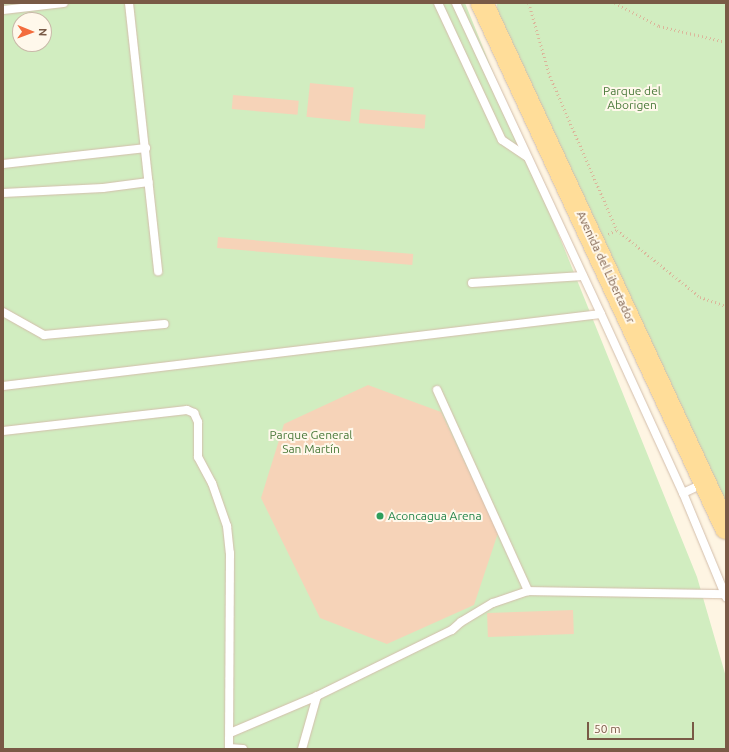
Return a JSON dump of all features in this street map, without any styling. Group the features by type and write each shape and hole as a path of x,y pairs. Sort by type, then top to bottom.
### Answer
{"main road":[{"path":"482,3 498,34"},
{"name":"Avenida del Libertador","path":"497,3 498,34 709,486 726,528"},
{"path":"709,486 726,511"}],"lane":[{"path":"3,10 64,3"},
{"path":"129,3 146,148 158,271"},
{"path":"438,3 502,140 527,158"},
{"path":"230,733 317,696 452,630 461,622 493,603 528,591 725,596 683,493 584,276 527,158 456,3"},
{"path":"3,164 146,148"},
{"path":"3,193 103,188 149,182"},
{"path":"472,283 584,276"},
{"path":"3,312 44,335 165,324"},
{"path":"3,386 601,314"},
{"path":"437,390 528,591"},
{"path":"3,431 187,410 194,413 198,422 198,456 212,483 227,526 230,553 229,748 243,749"},
{"path":"683,493 709,486"},
{"path":"302,749 317,696"}],"path":[{"path":"529,3 550,76 616,230 700,297 726,306"},
{"path":"615,3 660,26 726,41"},
{"path":"594,240 616,230"}],"green space":[{"name":"Parque General San Martín","path":"3,3 465,3 697,577 726,677 726,749 3,749"},
{"name":"Parque del Aborigen","path":"497,3 726,3 726,511 498,34"}],"building":[{"path":"310,83 354,88 350,121 306,117"},
{"path":"233,95 299,101 298,115 232,109"},
{"path":"360,109 426,115 425,129 359,123"},
{"path":"218,237 413,254 412,265 217,248"},
{"name":"Aconcagua Arena","path":"368,385 441,412 498,533 474,605 387,644 320,618 261,498 284,424"},
{"path":"573,610 574,634 488,637 487,613"}],"place":[{"name":"Aconcagua Arena","path":"380,516"}]}
